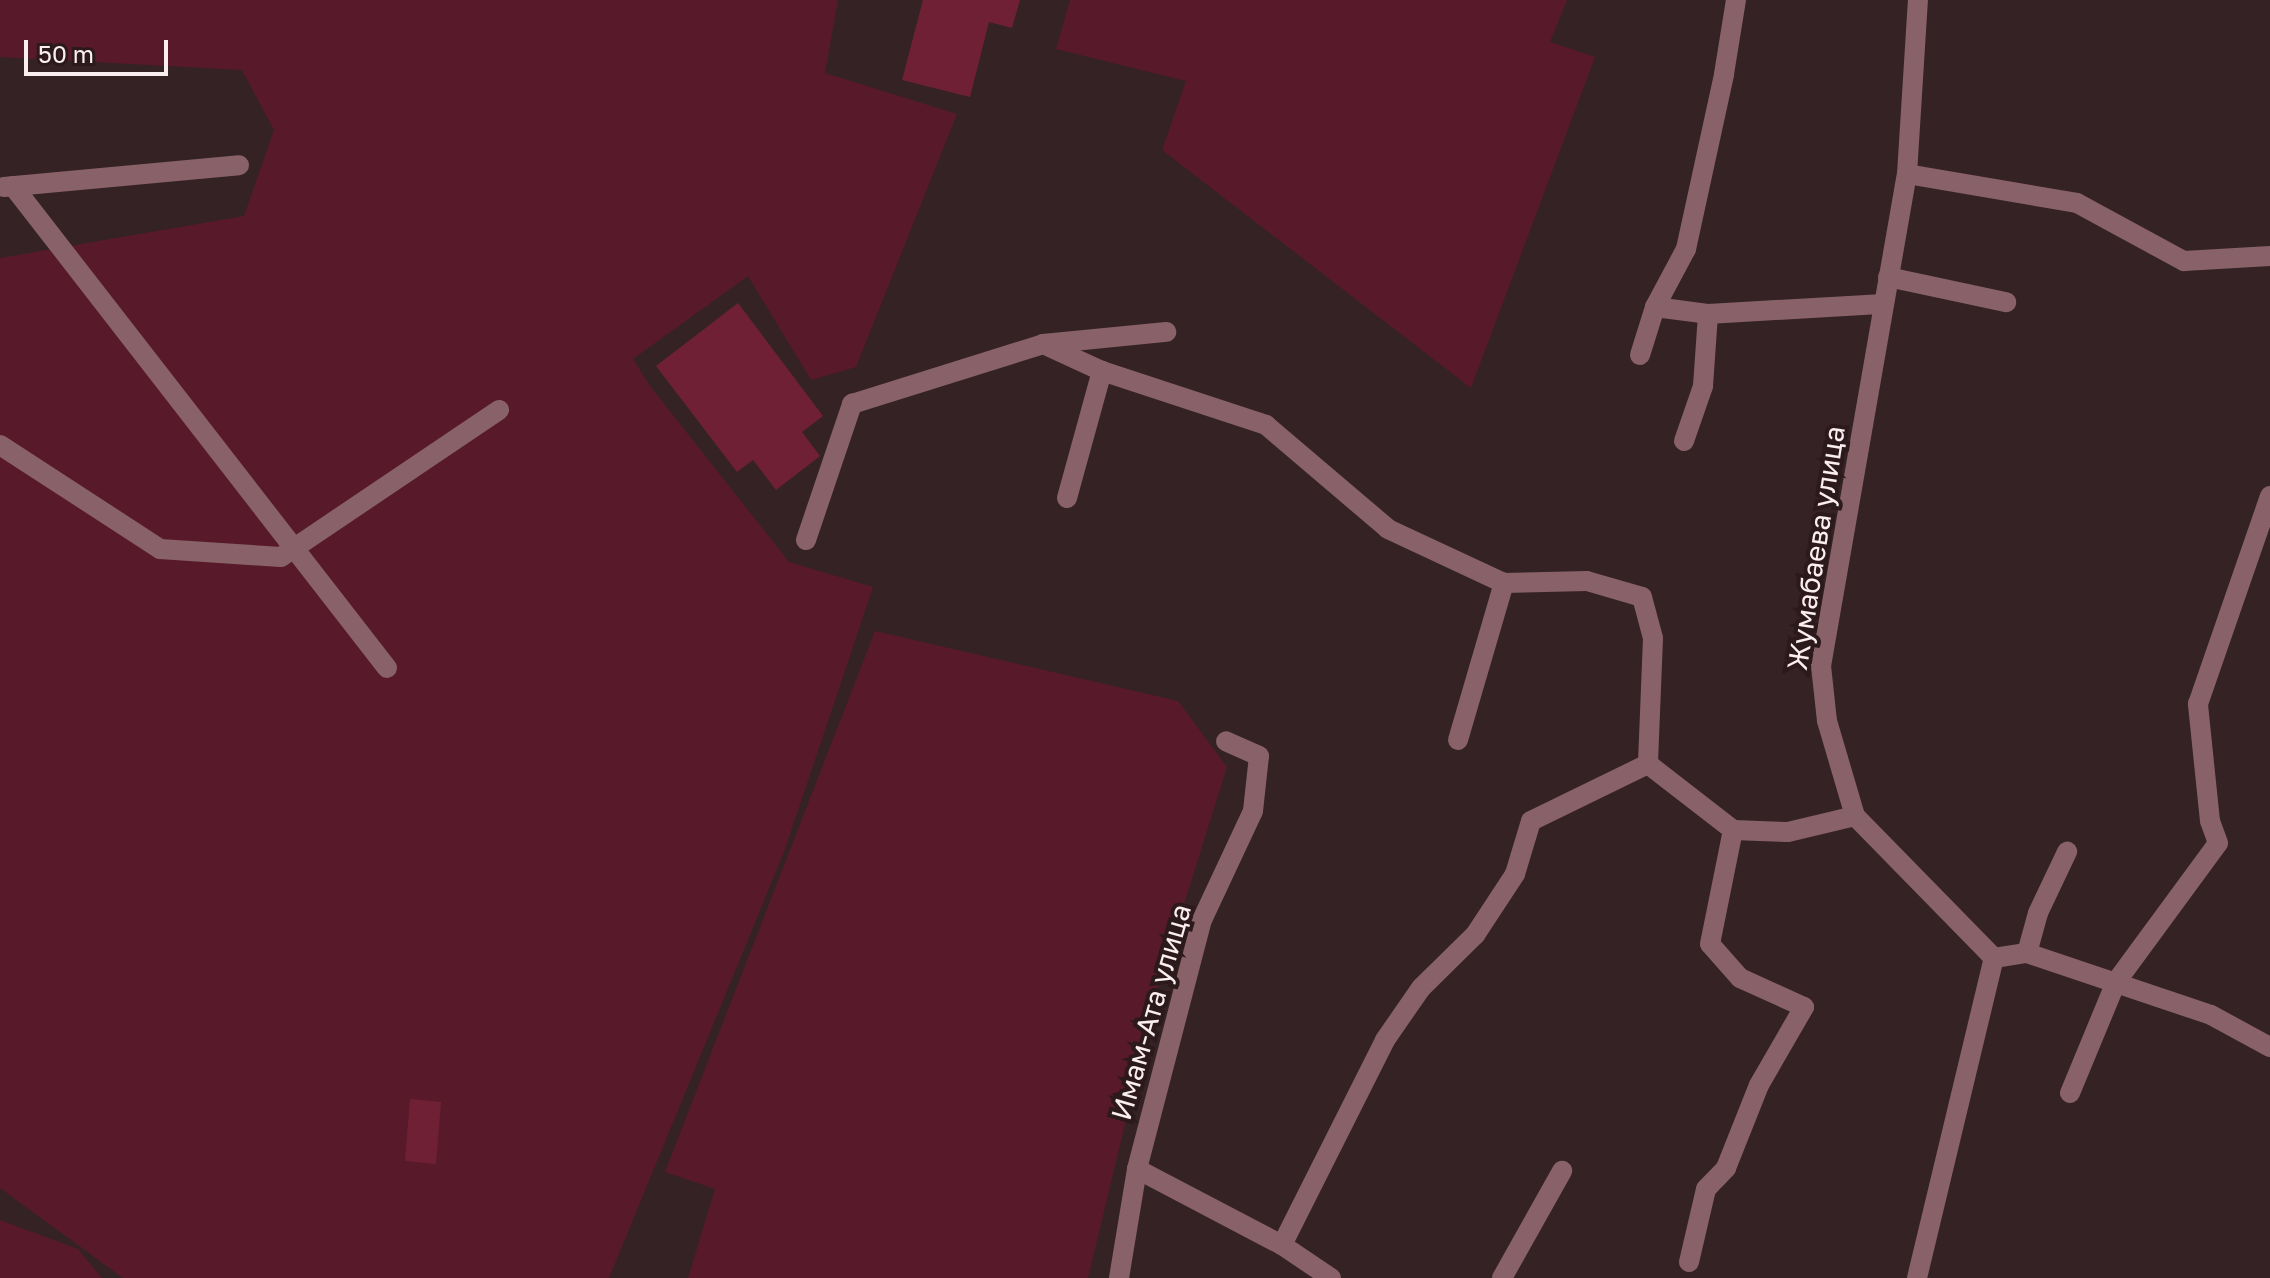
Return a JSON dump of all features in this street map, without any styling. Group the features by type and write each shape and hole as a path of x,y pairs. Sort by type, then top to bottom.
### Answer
{"street":[{"path":"1640,355 1655,307 1686,249 1724,74 1736,0"},
{"name":"Жумабаева улица","path":"1918,0 1907,174 1821,666 1827,721 1855,816 1994,958"},
{"path":"7,187 239,165"},
{"path":"1907,174 2077,203 2184,261 2270,256"},
{"path":"7,187 387,668"},
{"path":"1888,277 2006,302"},
{"path":"1655,307 1708,314 1884,304"},
{"path":"1684,441 1703,386 1708,314"},
{"path":"806,540 852,404 1043,344 1166,332"},
{"path":"1043,344 1102,371 1266,425 1388,529 1504,583 1587,581 1642,597 1653,638 1648,764"},
{"path":"1067,498 1102,371"},
{"path":"0,445 160,549 281,557 499,410"},
{"path":"2070,1093 2116,982 2218,843 2210,821 2208,768 2198,704 2270,496"},
{"path":"1458,740 1504,583"},
{"name":"Имам-Ата улица","path":"1119,1278 1137,1169 1202,920 1253,811 1259,756 1226,741"},
{"path":"1648,764 1733,830 1788,832 1855,816"},
{"path":"1282,1245 1385,1040 1421,988 1475,935 1515,874 1531,821 1648,764"},
{"path":"1689,1262 1706,1189 1726,1168 1759,1085 1804,1007 1740,978 1710,944 1733,830"},
{"path":"2027,953 2038,913 2067,852"},
{"path":"1917,1278 1994,958 2027,953 2211,1015 2270,1047"},
{"path":"1137,1169 1282,1245 1323,1276"},
{"path":"1502,1278 1562,1171"}],"shaded area":[{"path":"0,0 838,0 825,73 957,114 856,367 811,380 748,276 633,359 650,386 789,562 873,587 784,852 609,1278 123,1278 0,1188 0,258 244,216 274,130 242,70 0,57"},
{"path":"1070,0 1567,0 1550,42 1595,57 1471,388 1162,150 1186,81 1056,49"},
{"path":"875,631 1178,701 1227,767 1158,987 1088,1278 688,1278 715,1189 665,1172"},
{"path":"0,1220 78,1249 102,1278 0,1278"}],"building":[{"path":"923,0 1020,0 1012,28 989,22 970,97 902,80"},
{"path":"738,303 823,416 802,432 820,456 776,490 753,460 737,472 656,366"},
{"path":"410,1099 441,1102 436,1164 405,1161"}]}
